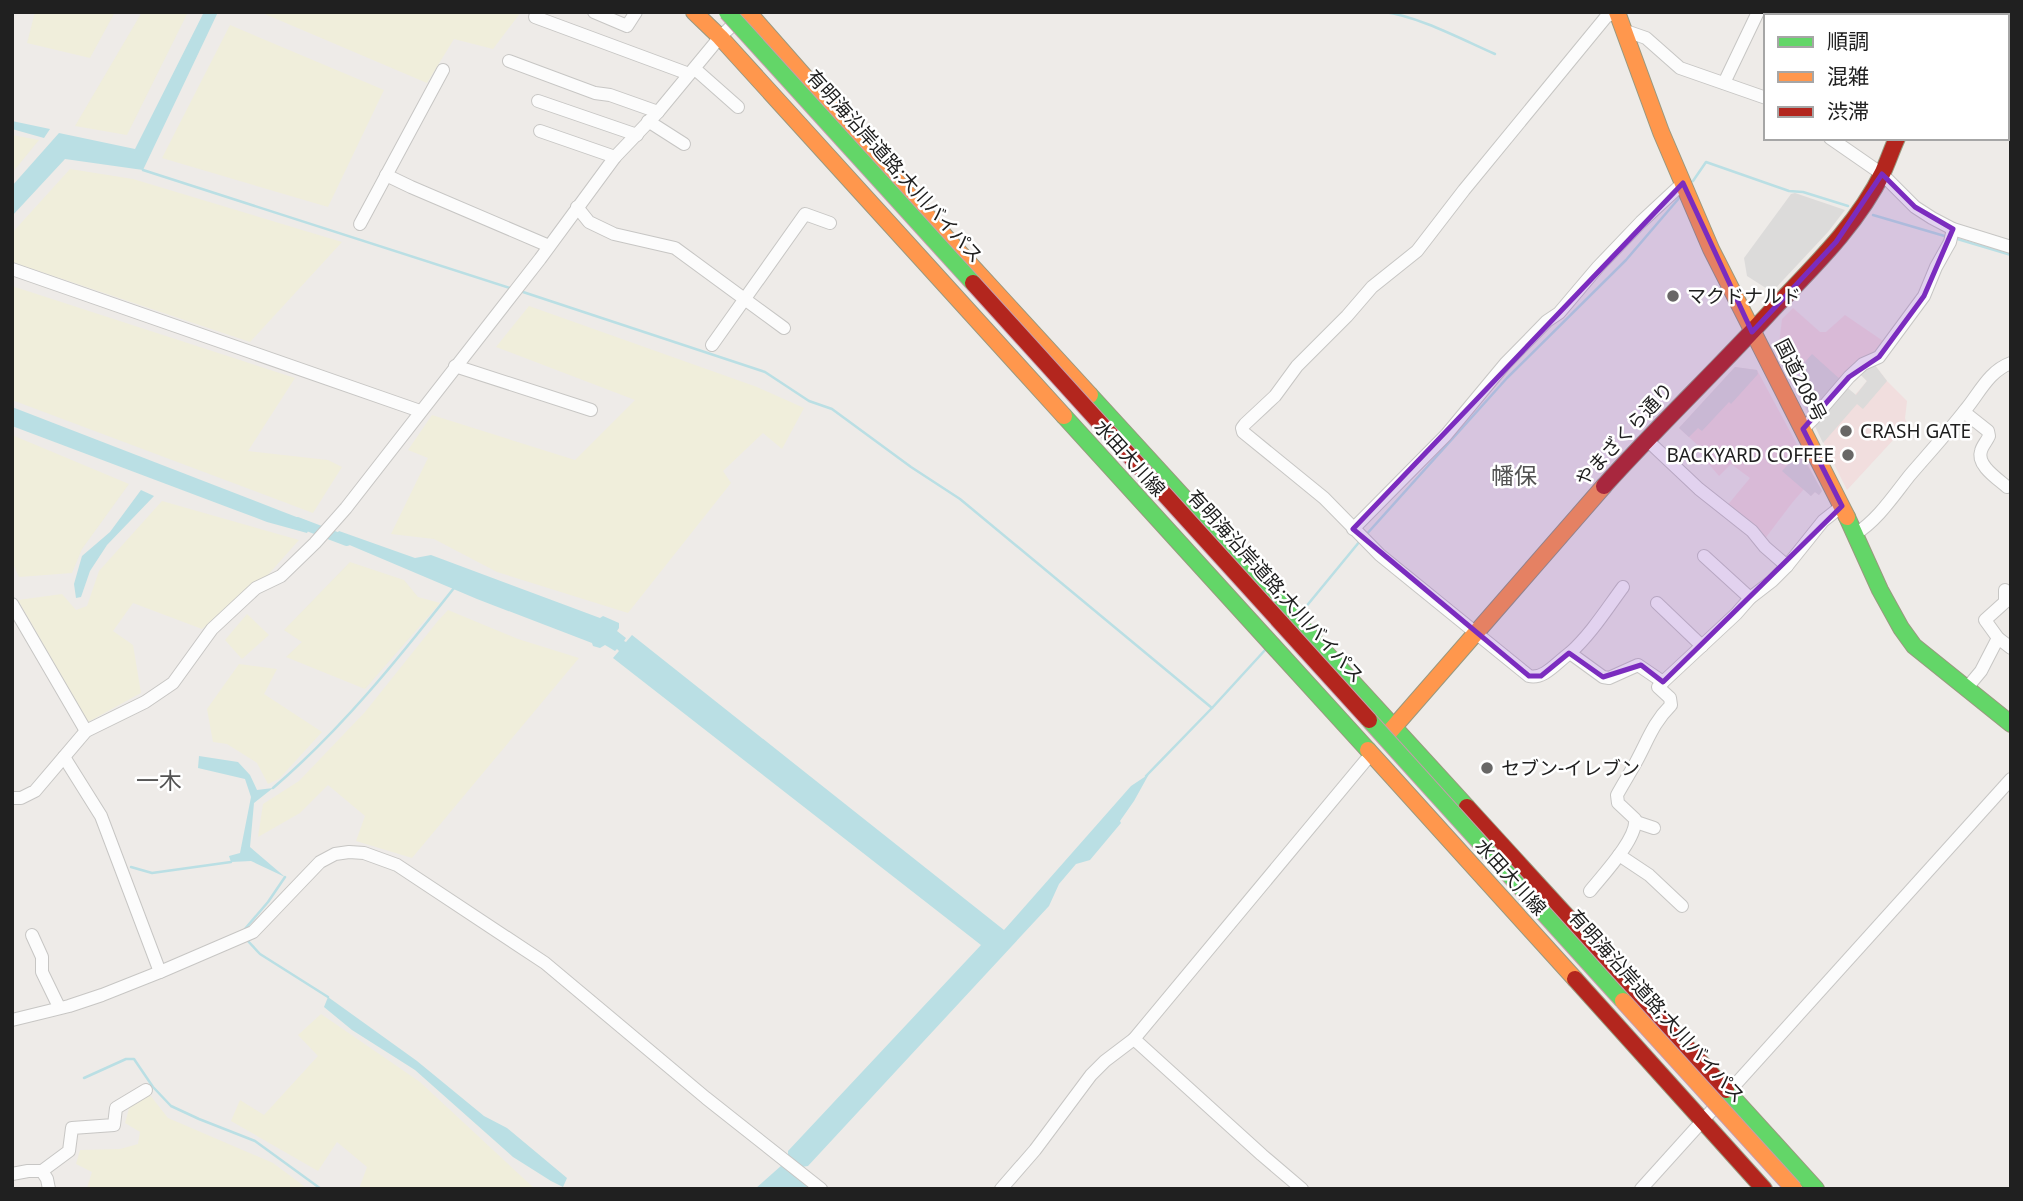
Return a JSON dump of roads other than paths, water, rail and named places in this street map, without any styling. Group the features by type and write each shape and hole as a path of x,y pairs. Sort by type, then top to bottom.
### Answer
{"main road":[{"name":"水田大川線","path":"694,12 720,37 1764,1189"},
{"name":"有明海沿岸道路;大川バイパス","path":"727,12 1794,1189"},
{"name":"有明海沿岸道路;大川バイパス","path":"734,12 1800,1189"},
{"name":"水田大川線","path":"747,12 968,261 1816,1189"},
{"name":"国道208号","path":"1616,12 1641,81 1727,283 1842,506 1886,604 1914,646 2011,724"},
{"name":"やまざくら通り","path":"1371,754 1559,535 1646,439 1836,242 1882,174 1897,140"}],"street":[{"path":"594,12 627,26 636,12"},
{"path":"12,798 29,795 86,731 145,702 173,683 212,629 256,588 281,576 316,543 516,290 615,157 720,37 747,12"},
{"path":"1616,12 1606,17 1417,251 1372,287 1297,366 1275,396 1242,428 1243,432 1324,498 1370,545 1529,676 1541,676 1584,640 1623,587"},
{"path":"1724,83 1758,12"},
{"path":"534,17 692,71 738,107"},
{"path":"1623,30 1646,38 1680,68 1764,97"},
{"path":"509,61 595,93 610,95 653,116 684,144"},
{"path":"360,224 443,70"},
{"path":"538,101 637,135"},
{"path":"540,131 615,157"},
{"path":"1833,140 1882,174 1915,207 1954,229 2011,247"},
{"path":"386,175 549,246"},
{"path":"1353,529 1446,435 1505,364 1547,321 1559,313 1633,231 1686,189"},
{"path":"577,207 589,222 614,234 675,248 784,328"},
{"path":"712,345 805,214 830,223"},
{"path":"1803,429 1849,377 1863,364 1879,357 1924,296 1954,229"},
{"path":"12,269 420,411"},
{"path":"1855,534 1865,528 1964,412 1989,378 2001,367 2011,363"},
{"path":"455,366 590,410"},
{"path":"1964,412 1988,431 1990,436 1981,451 1981,459 1990,472 2007,487"},
{"path":"1646,439 1699,489 1752,531 1765,547 1787,566"},
{"path":"1654,828 1636,822 1618,803 1617,796 1650,732 1672,703 1658,687 1750,598 1772,581 1823,521 1842,506"},
{"path":"1704,556 1750,598"},
{"path":"2006,590 2005,602 1985,620 1998,638 2011,648"},
{"path":"1657,603 1702,646"},
{"path":"12,604 86,731"},
{"path":"1966,689 1981,671 1998,638"},
{"path":"1570,653 1603,677 1609,678 1639,665 1663,682"},
{"path":"1001,1189 1035,1150 1091,1075 1133,1039 1371,754"},
{"path":"64,757 101,816 160,972"},
{"path":"1641,1189 2011,779"},
{"path":"1590,891 1619,855 1636,822"},
{"path":"12,1020 80,1002 232,942 253,932 320,862 335,854 364,853 397,865 545,963 705,1098 821,1189"},
{"path":"1619,855 1649,875 1682,906"},
{"path":"32,935 42,957 42,972 59,1007"},
{"path":"1133,1039 1303,1189"},
{"path":"12,1174 42,1171 69,1151 72,1128 114,1125 116,1108 146,1090"},
{"path":"42,1171 49,1189"}],"water":[{"path":"204,12 218,12 143,170 65,159 12,216 12,186 59,133 135,149"},
{"path":"12,121 50,129 44,138 12,129"},
{"path":"12,407 312,523 307,533 267,522 12,426"},
{"path":"141,490 154,496 107,545 90,571 81,597 76,598 74,584 82,556 110,532"},
{"path":"339,531 415,558 431,555 619,623 617,631 626,638 624,641 632,635 1004,930 1131,786 1149,774 1121,823 1090,860 1076,864 1059,884 1049,906 808,1166 802,1167 788,1155 788,1151 981,945 613,658 619,651 617,649 615,651 605,645 600,648 593,646 592,643 477,599 333,538"},
{"path":"199,756 238,762 250,775 257,790 273,788 254,803 250,847 285,877 251,861 231,862 229,856 240,853 251,797 245,779 198,768"},
{"path":"328,997 417,1061 484,1116 507,1128 567,1178 563,1187 513,1157 415,1070 352,1030 324,1007"},
{"path":"782,1165 810,1189 755,1189"}],"waterway":[{"path":"1384,12 1426,23 1495,54"},
{"path":"1693,181 1706,162 1789,191 1803,192 1848,206"},
{"path":"143,170 510,288"},
{"path":"1365,536 1507,378 1626,260 1680,197"},
{"path":"1873,215 1948,237"},
{"path":"1954,238 2011,255"},
{"path":"520,291 765,372 809,401 832,409 960,499 1212,708 1146,776"},
{"path":"297,522 347,541"},
{"path":"1300,614 1360,541"},
{"path":"273,788 346,718 454,588"},
{"path":"1212,708 1266,649"},
{"path":"131,867 152,873 231,862"},
{"path":"244,930 285,877"},
{"path":"247,940 260,954 328,997"},
{"path":"84,1078 126,1059 134,1059 153,1087 171,1106 255,1141 321,1189"}],"place":[{"name":"マクドナルド","path":"1673,296"},
{"name":"CRASH GATE","path":"1846,431"},
{"name":"BACKYARD COFFEE","path":"1848,455"},
{"name":"セブン-イレブン","path":"1487,768"}],"district":[{"name":"幡保","path":"1514,476"},
{"name":"一木","path":"159,781"}]}
